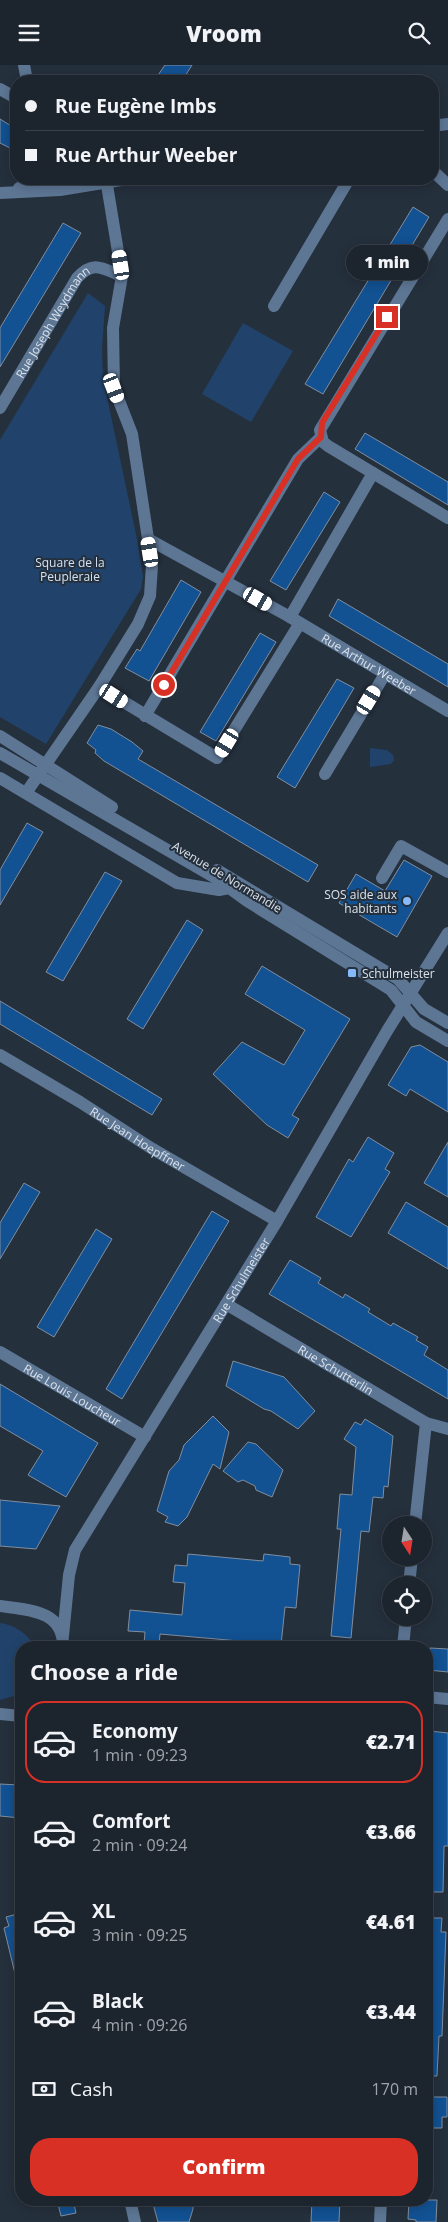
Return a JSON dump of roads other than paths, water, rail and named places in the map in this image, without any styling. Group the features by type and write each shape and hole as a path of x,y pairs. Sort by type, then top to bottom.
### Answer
{"street":[{"path":"5,192 27,185"},
{"path":"5,192 60,190 83,185"},
{"path":"26,793 138,624 150,596 152,565 132,434 114,388 113,328 122,275 107,185"},
{"path":"274,306 345,185"},
{"path":"448,219 322,423 321,437 328,447 448,518"},
{"name":"Rue Joseph Weydmann","path":"0,408 77,278 84,270 96,266 122,275"},
{"path":"132,434 145,445"},
{"path":"145,716 298,459 321,437"},
{"path":"98,687 218,758 295,620 373,473"},
{"name":"Rue Arthur Weeber","path":"148,539 227,581 448,711"},
{"path":"325,774 385,674"},
{"name":"Avenue de Normandie","path":"0,736 42,771 214,877 391,990 416,1022 448,1041"},
{"name":"Avenue de Normandie","path":"0,753 74,785 398,979 424,1009 448,1023"},
{"name":"Avenue de Normandie","path":"0,778 177,883 219,890 229,888"},
{"path":"382,878 401,846 448,872"},
{"name":"Rue Schulmeister","path":"63,1641 69,1575 75,1550 277,1221 388,1031 412,995 448,933"},
{"name":"Rue Jean Hoepffner","path":"0,1055 80,1102 152,1148 277,1221"},
{"name":"Rue Schutterlin","path":"226,1304 426,1423 448,1429"},
{"name":"Rue Louis Loucheur","path":"0,1352 145,1437"},
{"path":"416,1516 426,1423"},
{"path":"0,1606 46,1615 60,1627 63,1641"},
{"path":"404,1641 405,1626"},
{"path":"433,1698 448,1699"},
{"path":"0,1714 15,1715"},
{"path":"131,2206 135,2222"},
{"path":"380,2222 381,2206"}],"place":[{"name":"SOS aide aux habitants","path":"407,901"},
{"name":"Schulmeister","path":"352,973"}],"park label":[{"name":"Square de la Peupleraie","path":"70,569"}]}
